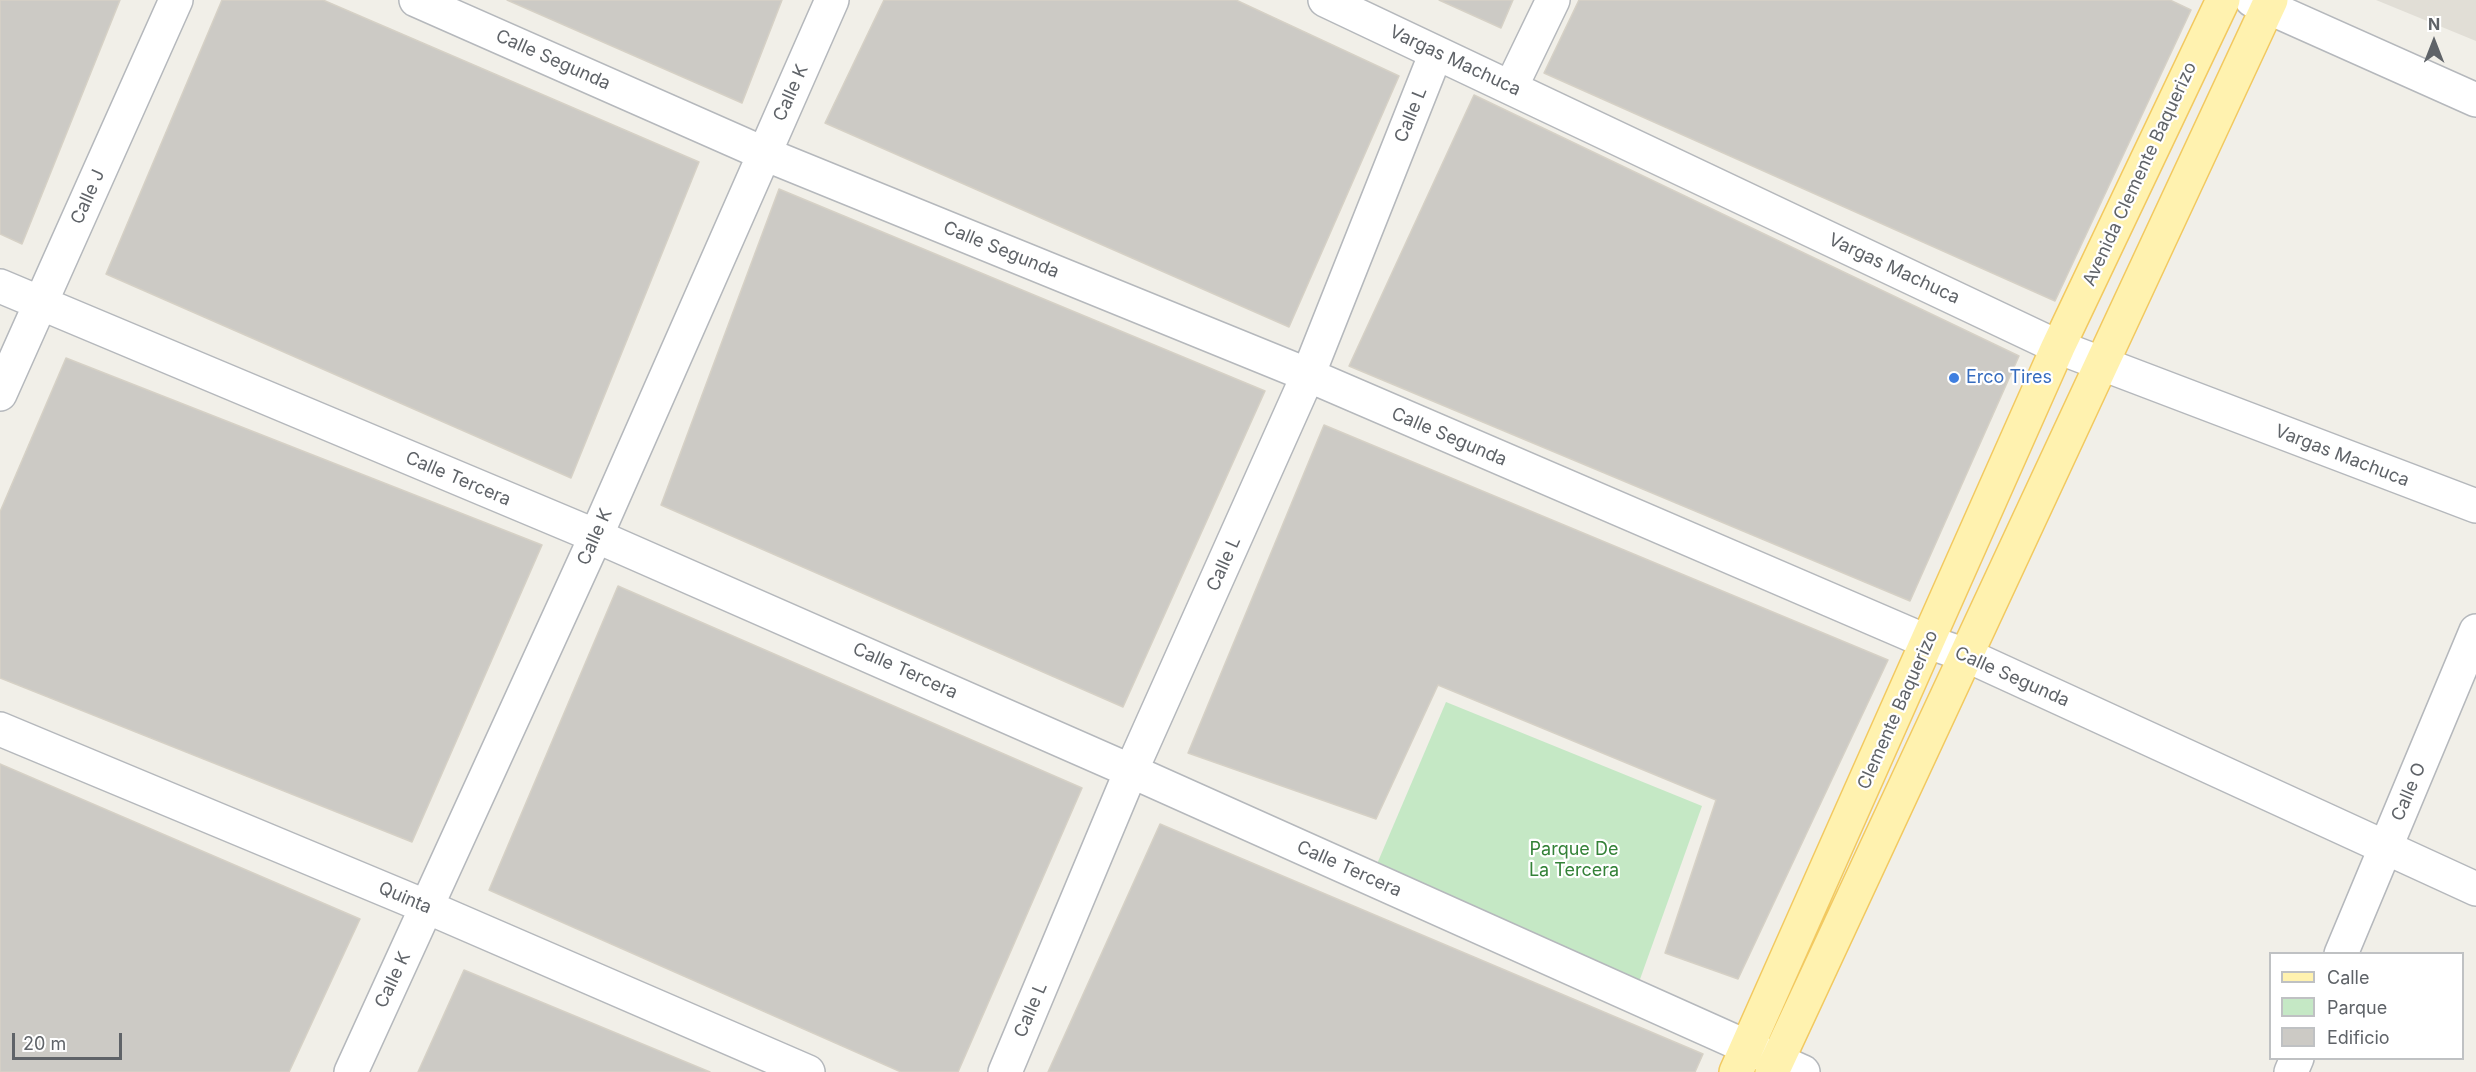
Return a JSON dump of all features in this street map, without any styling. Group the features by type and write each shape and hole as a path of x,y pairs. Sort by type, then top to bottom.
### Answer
{"main road":[{"name":"Avenida Clemente Baquerizo","path":"2058,347 2223,0"},
{"path":"1784,1068 1966,655 2102,364 2263,3"},
{"name":"Clemente Baquerizo","path":"1742,1060 2058,347"}],"street":[{"name":"Calle J","path":"0,394 176,0"},
{"name":"Calle Segunda","path":"416,0 765,154 1308,375 1928,642 1966,655 2476,888"},
{"name":"Calle K","path":"351,1072 596,536 832,0"},
{"name":"Vargas Machuca","path":"1325,0 2058,347 2476,506"},
{"path":"1511,87 1553,0"},
{"path":"2263,3 2476,100"},
{"name":"Calle L","path":"1005,1072 1131,771 1308,375 1436,53"},
{"name":"Calle Tercera","path":"0,286 596,536 1131,771 1742,1060 1784,1068"},
{"name":"Calle O","path":"2342,952 2476,632"},
{"name":"Quinta","path":"0,729 427,907 808,1072"}],"shaded area":[{"path":"2376,0 2476,0 2476,41"}],"green space":[{"name":"Parque De La Tercera","path":"1446,702 1702,806 1634,996 1371,878"}],"building":[{"path":"0,0 120,0 22,244 0,234"},
{"path":"222,0 323,0 699,162 571,478 106,274"},
{"path":"507,0 782,0 742,103"},
{"path":"884,0 1236,0 1399,76 1289,327 825,123"},
{"path":"1439,0 1513,0 1501,28"},
{"path":"1579,0 2170,0 2191,10 2055,301 1544,73"},
{"path":"1474,95 2019,356 1910,601 1349,366"},
{"path":"779,189 1265,391 1123,707 661,505"},
{"path":"66,358 542,545 412,842 0,678 0,512"},
{"path":"1324,425 1888,660 1738,979 1665,953 1716,800 1438,685 1376,819 1188,753"},
{"path":"618,586 1082,788 958,1072 901,1072 489,890"},
{"path":"0,764 360,919 289,1072 0,1072"},
{"path":"1160,824 1703,1054 1695,1072 1048,1072"},
{"path":"464,970 710,1072 418,1072"}],"place":[{"name":"Erco Tires","path":"1954,378"}]}
